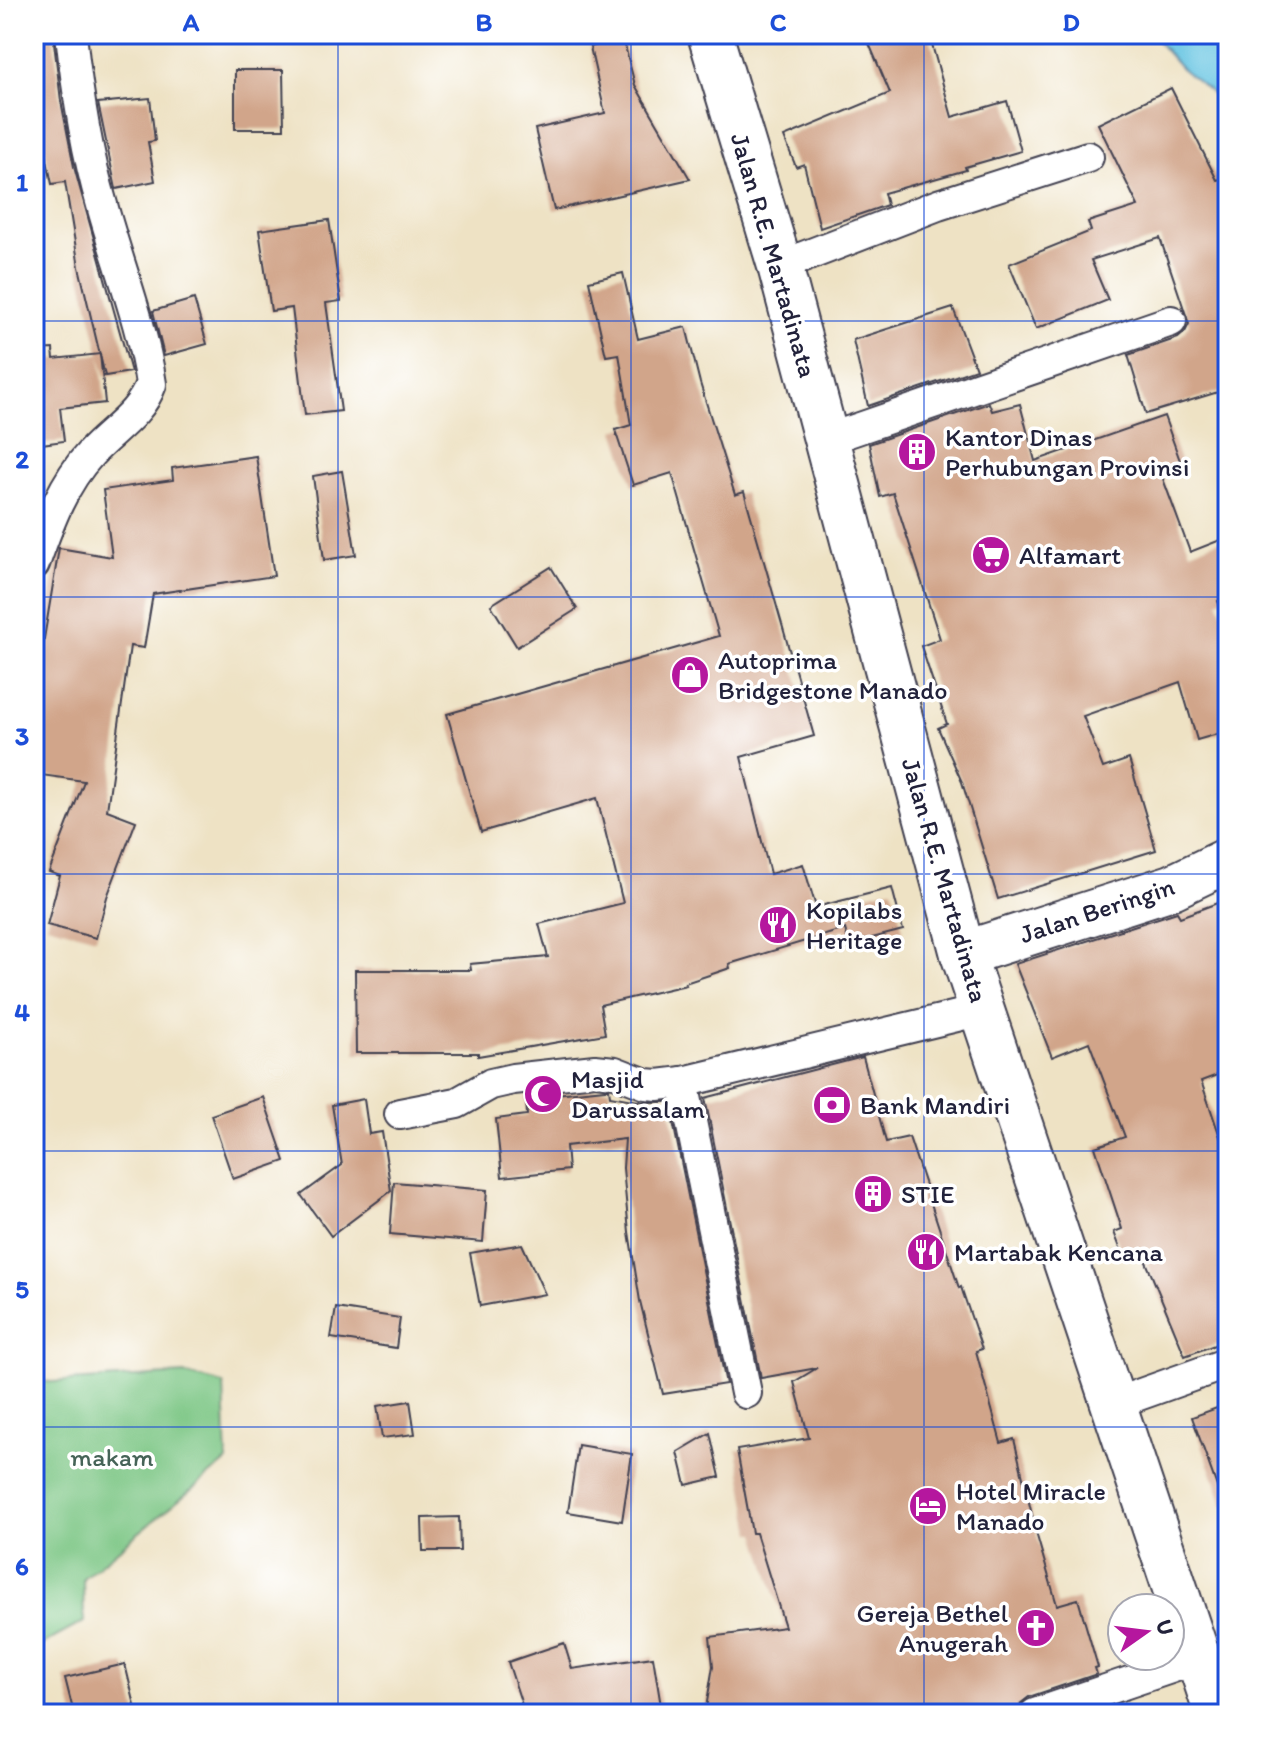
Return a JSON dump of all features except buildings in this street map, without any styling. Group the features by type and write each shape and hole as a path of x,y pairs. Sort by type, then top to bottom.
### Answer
{"main road":[{"name":"Jalan R.E. Martadinata","path":"710,34 780,266 963,954 1217,1714"},
{"name":"Jalan Beringin","path":"963,954 1172,887 1228,860"}],"street":[{"path":"34,564 57,504 89,455 146,399 151,384 126,284 101,203 87,138 71,34"},
{"path":"780,266 938,205 1088,157"},
{"path":"825,440 1171,321"},
{"path":"400,1114 457,1103 491,1084 513,1079 595,1070 615,1072 646,1084 683,1082 982,1010"},
{"path":"683,1082 746,1393"},
{"path":"1113,1404 1228,1363"},
{"path":"1035,1714 1197,1659"}],"green space":[{"name":"makam","path":"185,1374 224,1384 227,1461 83,1578 84,1622 34,1649 34,1381"}],"water":[{"path":"1151,34 1228,34 1228,106 1181,68"}],"place":[{"name":"Kantor Dinas Perhubungan Provinsi","path":"917,452"},
{"name":"Alfamart","path":"991,555"},
{"name":"Autoprima Bridgestone Manado","path":"690,675"},
{"name":"Kopilabs Heritage","path":"778,925"},
{"name":"Masjid Darussalam","path":"543,1094"},
{"name":"Bank Mandiri","path":"832,1105"},
{"name":"STIE","path":"873,1194"},
{"name":"Martabak Kencana","path":"926,1252"},
{"name":"Hotel Miracle Manado","path":"928,1506"},
{"name":"Gereja Bethel Anugerah","path":"1036,1628"}]}
